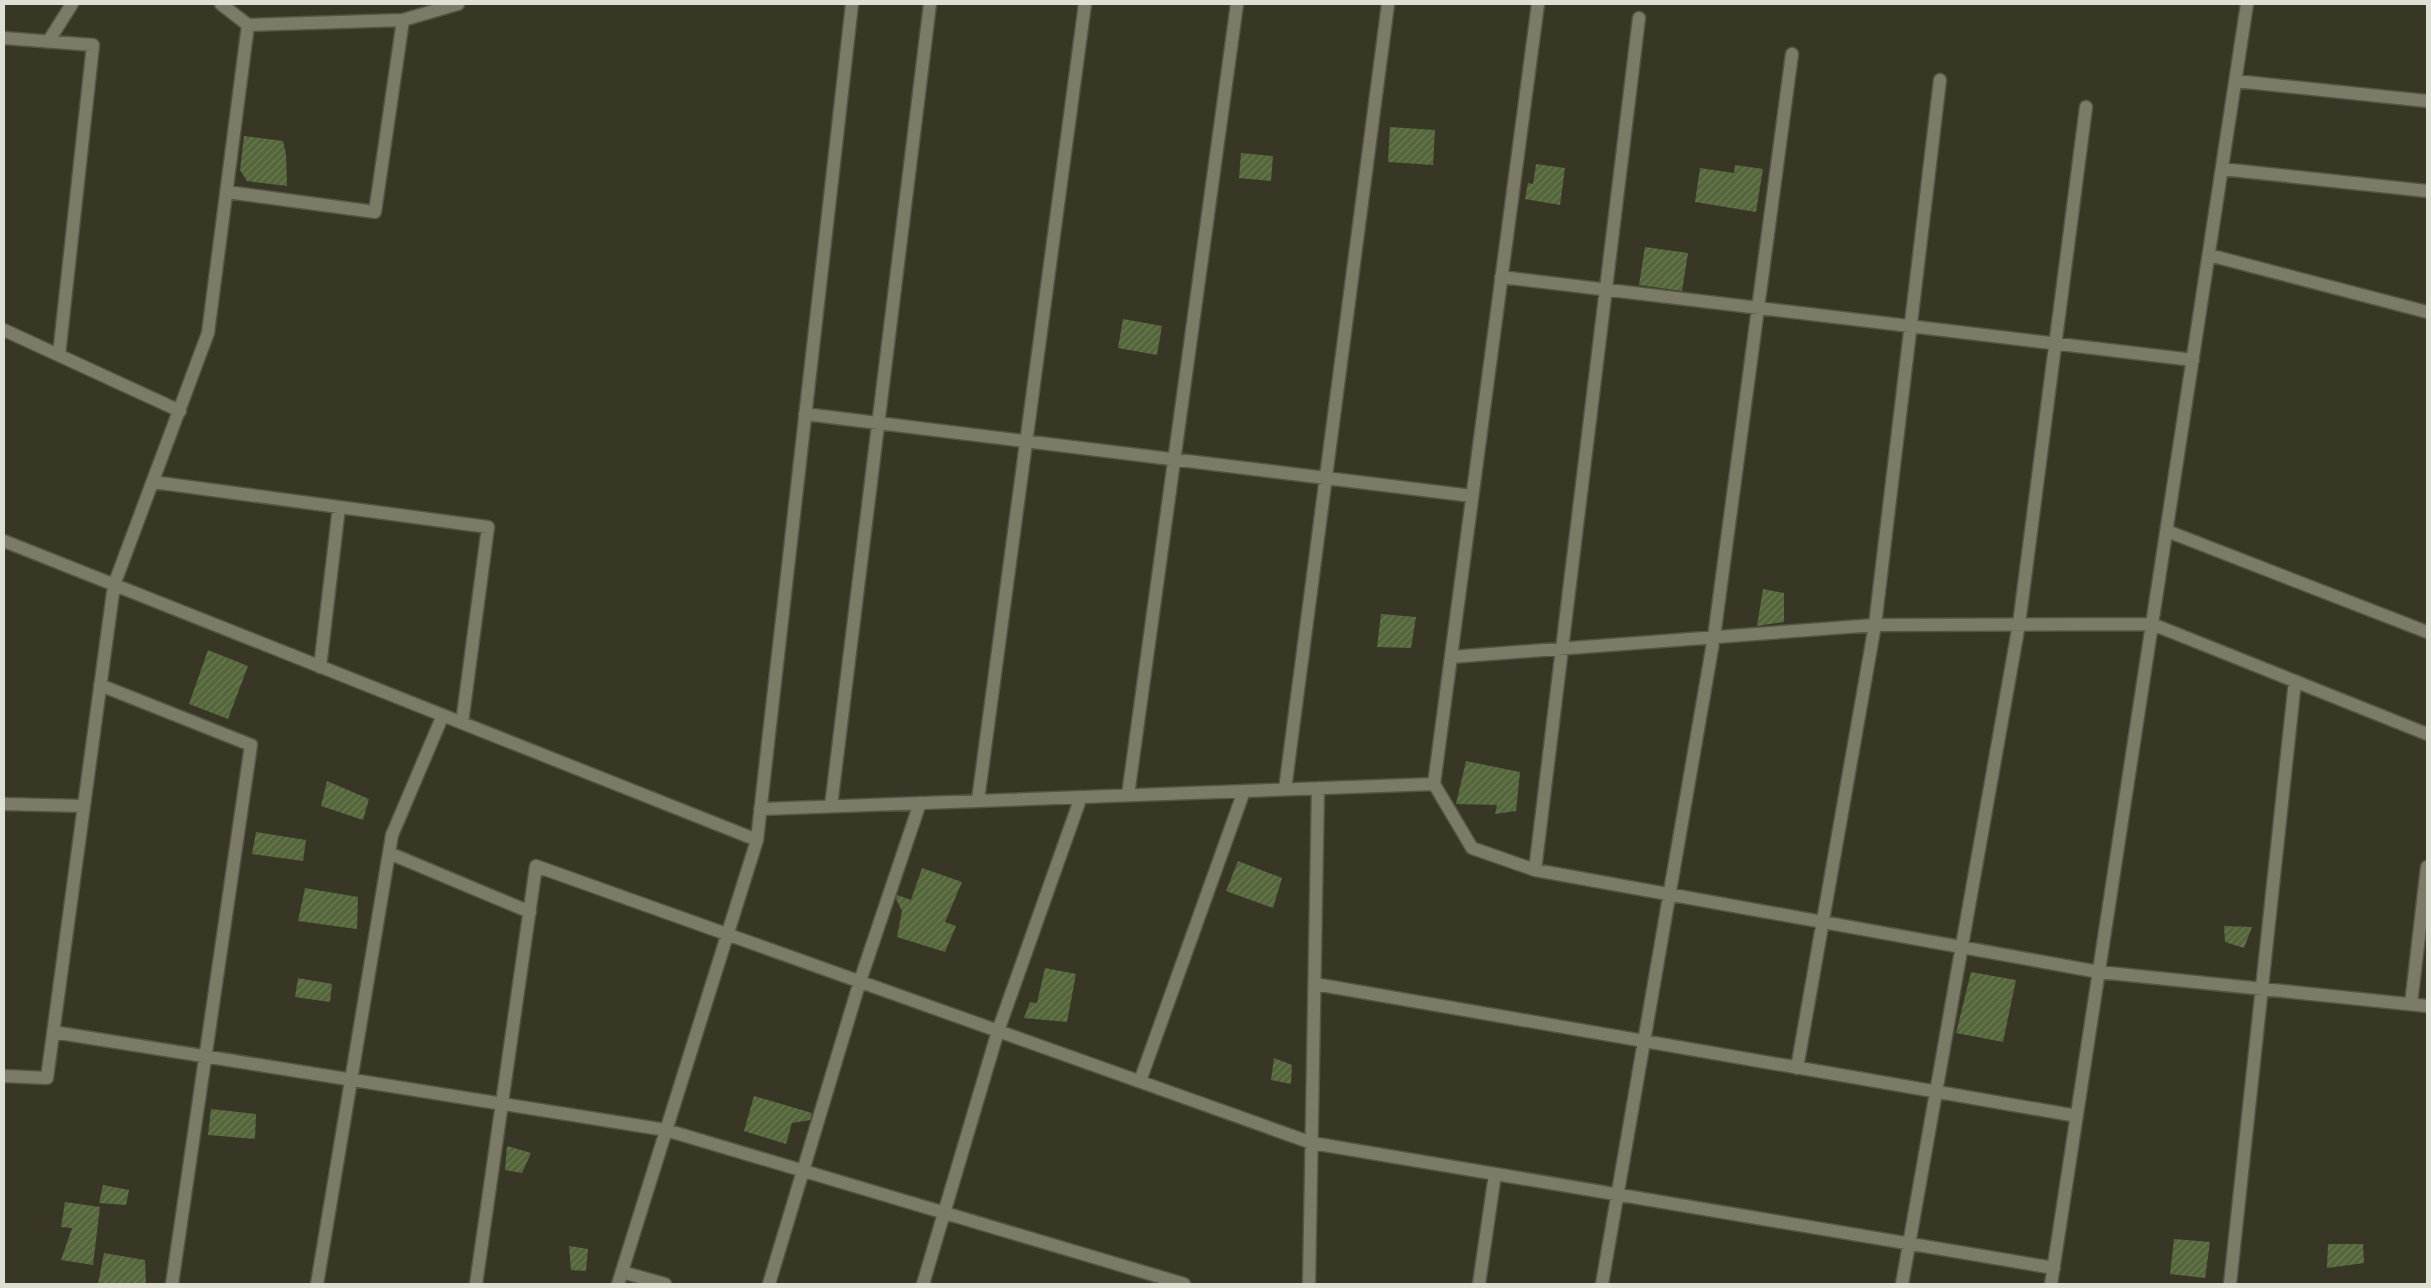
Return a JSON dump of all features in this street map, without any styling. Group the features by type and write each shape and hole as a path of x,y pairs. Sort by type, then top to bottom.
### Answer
{"street":[{"path":"48,42 72,4"},
{"path":"221,4 248,25 403,20 458,4"},
{"path":"665,1284 620,1278 757,840 852,4"},
{"path":"831,806 930,4"},
{"path":"978,800 1085,4"},
{"path":"1128,795 1237,4"},
{"path":"1285,789 1388,4"},
{"path":"1538,4 1434,784 1472,848 1536,870 2099,972 2427,1006"},
{"path":"2051,1284 2248,4"},
{"path":"1536,870 1639,18"},
{"path":"227,192 376,212 403,20"},
{"path":"4,1076 47,1078 114,585 208,333 248,25"},
{"path":"4,38 93,45 59,355"},
{"path":"1602,1284 1714,637 1792,54"},
{"path":"1797,1068 1875,626 1940,80"},
{"path":"2236,81 2427,101"},
{"path":"1902,1284 2019,624 2086,107"},
{"path":"2222,169 2427,191"},
{"path":"2209,255 2427,312"},
{"path":"1501,277 2193,360"},
{"path":"4,330 180,411"},
{"path":"805,414 1472,496"},
{"path":"153,482 488,527 462,723"},
{"path":"320,666 339,507"},
{"path":"2166,531 2427,632"},
{"path":"4,541 757,840"},
{"path":"1451,657 1875,626 2152,624 2427,734"},
{"path":"2230,1284 2295,681"},
{"path":"100,685 251,745 172,1284"},
{"path":"317,1284 392,834 443,715"},
{"path":"760,808 1434,784"},
{"path":"1309,1284 1318,788"},
{"path":"1140,1081 1244,791"},
{"path":"923,1284 998,1031 1081,797"},
{"path":"769,1284 860,981 920,802"},
{"path":"4,804 84,806"},
{"path":"389,853 530,912"},
{"path":"476,1284 536,866 1312,1143 2054,1268"},
{"path":"2412,1004 2427,867"},
{"path":"1315,984 2077,1116"},
{"path":"53,1032 666,1130 1184,1284"},
{"path":"1479,1284 1494,1174"}],"building":[{"path":"1390,127 1435,130 1433,165 1388,162"},
{"path":"244,136 283,141 286,154 287,186 247,181 240,170"},
{"path":"1241,153 1273,156 1271,181 1239,178"},
{"path":"1536,164 1565,168 1560,205 1525,199 1528,183 1533,184"},
{"path":"1735,165 1763,169 1756,212 1695,202 1700,168 1734,173"},
{"path":"1645,247 1688,253 1682,291 1639,285"},
{"path":"1123,319 1162,326 1157,355 1118,348"},
{"path":"1763,589 1784,593 1784,622 1757,626"},
{"path":"1381,614 1416,617 1411,648 1377,647"},
{"path":"208,650 248,666 228,719 189,704"},
{"path":"1466,761 1520,772 1516,811 1495,814 1497,805 1456,804"},
{"path":"327,781 369,799 363,820 321,806"},
{"path":"256,832 306,840 303,861 252,854"},
{"path":"1238,861 1282,878 1273,908 1226,891"},
{"path":"922,868 962,882 945,922 956,926 945,952 897,937 902,911 896,899 897,895 911,900"},
{"path":"305,888 358,897 357,929 298,921"},
{"path":"2224,926 2252,927 2244,948 2225,942"},
{"path":"1045,968 1076,974 1067,1022 1024,1018 1030,1002 1037,1003"},
{"path":"1971,972 2016,980 2003,1042 1956,1033"},
{"path":"298,978 332,984 330,1002 295,997"},
{"path":"1274,1058 1292,1065 1291,1084 1271,1080"},
{"path":"754,1096 812,1113 810,1120 792,1123 786,1144 744,1131"},
{"path":"211,1109 256,1114 255,1139 208,1135"},
{"path":"507,1146 531,1153 522,1173 505,1170"},
{"path":"103,1185 129,1190 126,1205 99,1203"},
{"path":"65,1202 100,1207 93,1265 61,1260 72,1228 61,1227"},
{"path":"2174,1239 2210,1242 2205,1278 2170,1274"},
{"path":"2328,1244 2363,1244 2364,1263 2327,1268"},
{"path":"569,1246 588,1249 586,1271 571,1270"},
{"path":"104,1253 145,1260 146,1284 98,1284"}]}
